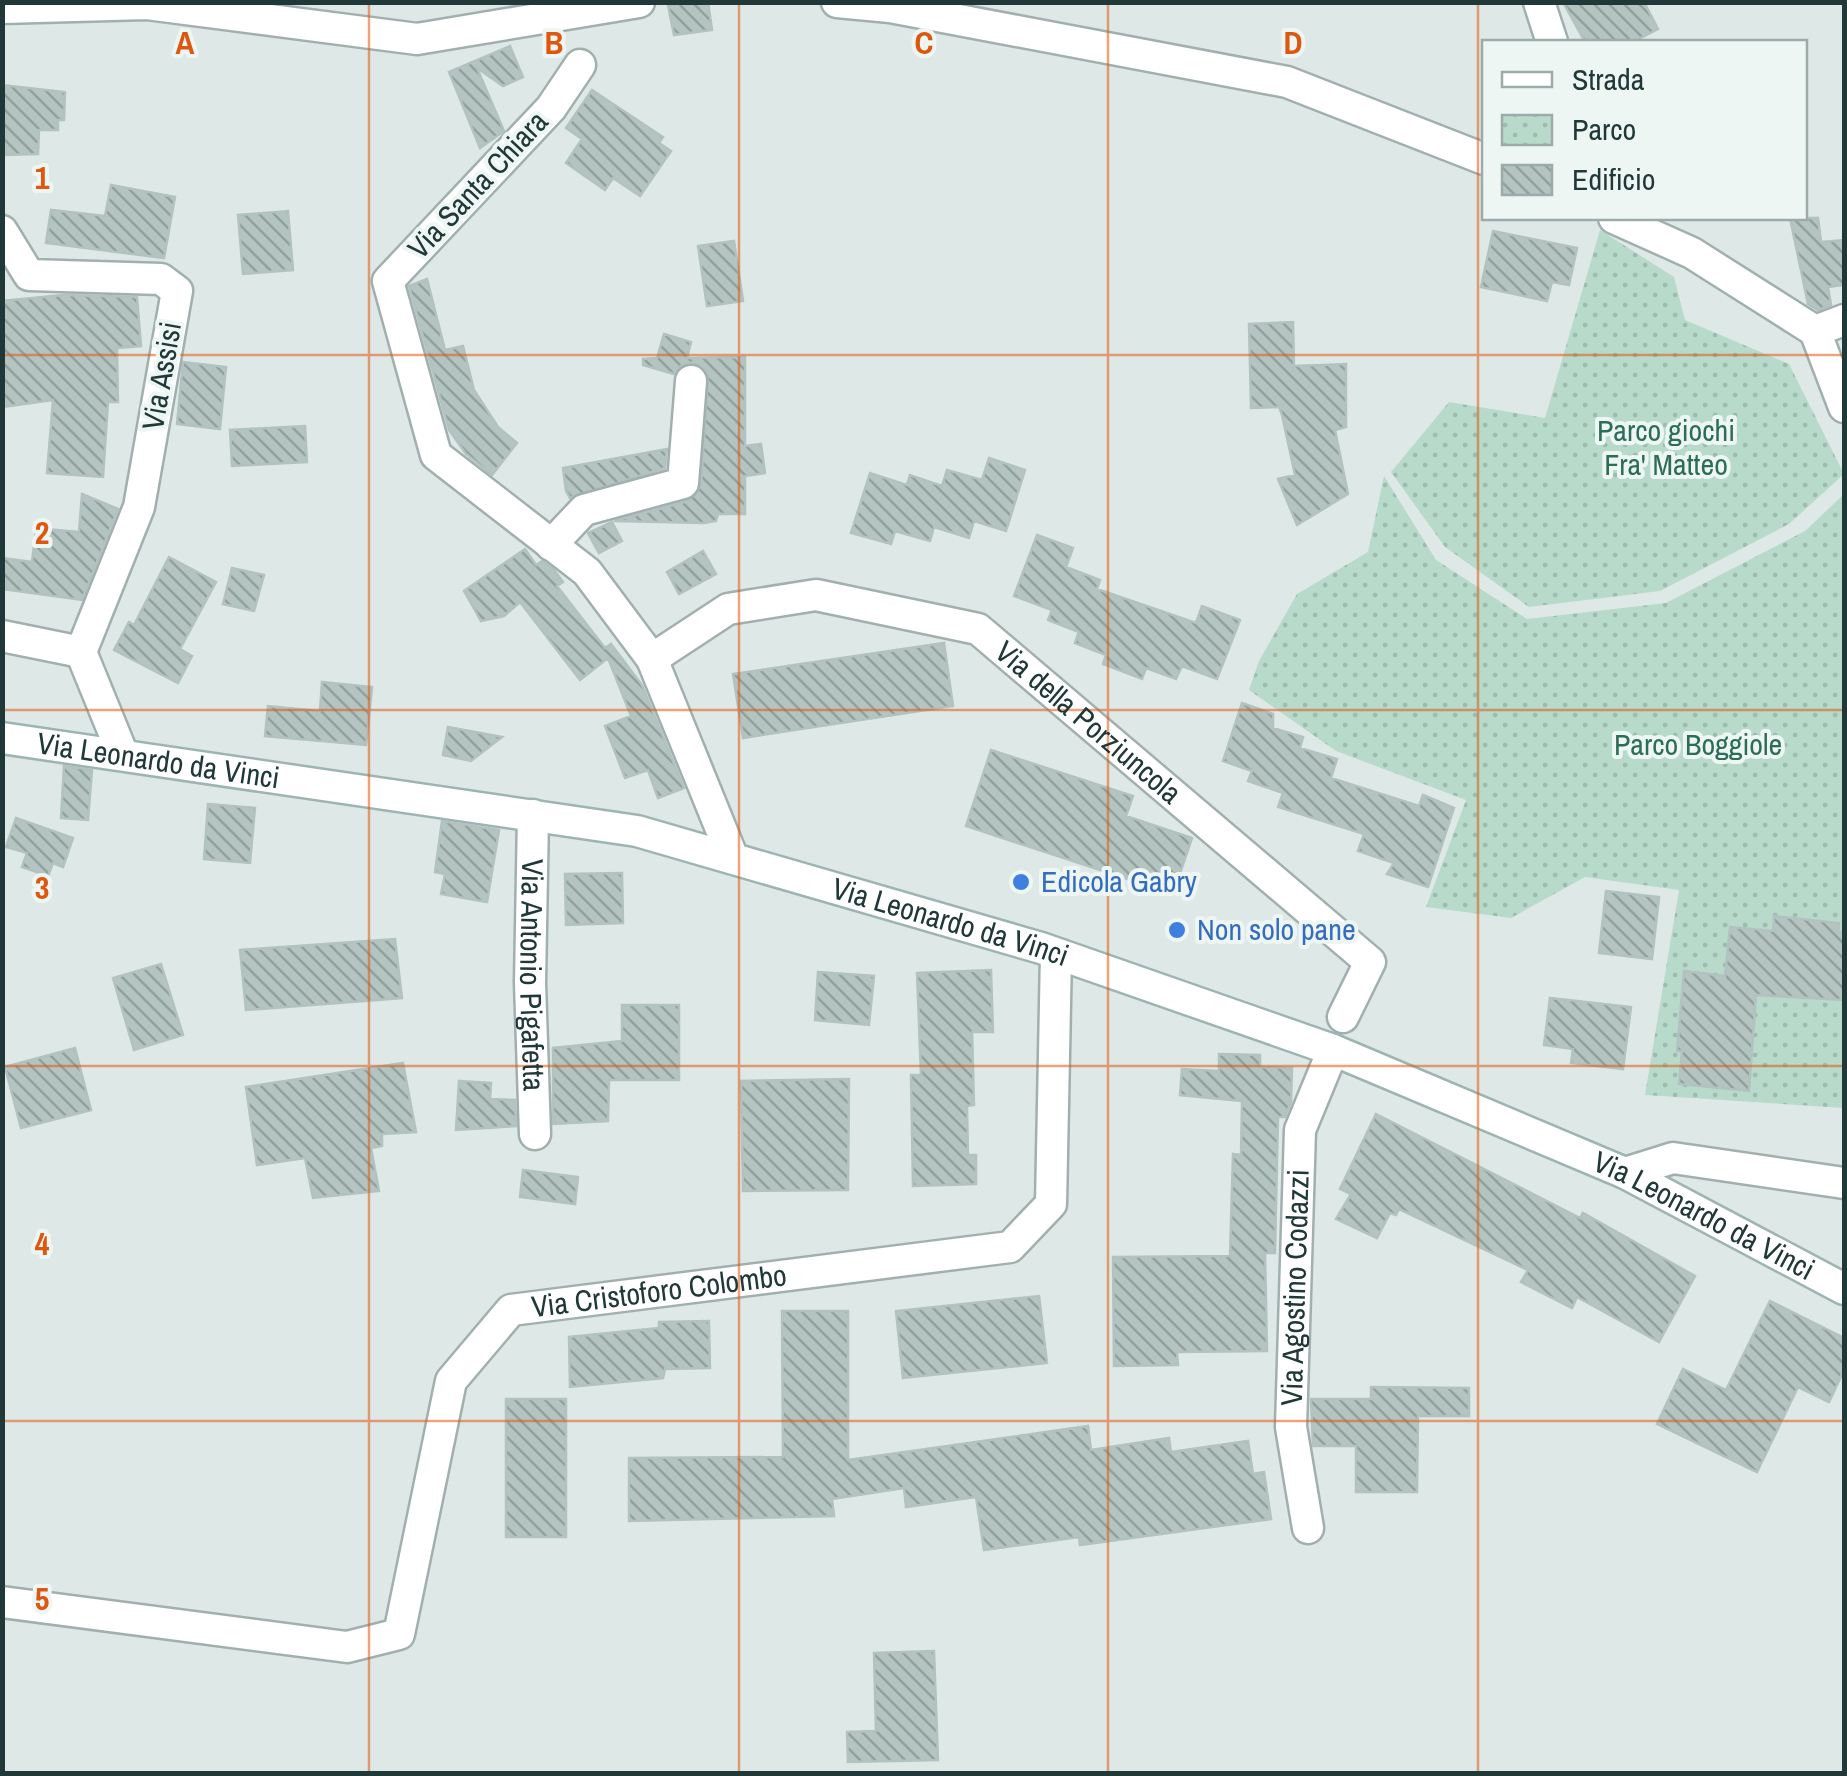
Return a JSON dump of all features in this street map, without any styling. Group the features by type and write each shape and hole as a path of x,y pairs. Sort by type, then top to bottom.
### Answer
{"street":[{"path":"2,8 147,4 417,39 640,2"},
{"path":"837,2 890,7 1287,82 1482,157"},
{"path":"1539,2 1551,40"},
{"name":"Via Santa Chiara","path":"580,66 551,108 388,281 436,455 587,572 652,659 732,856"},
{"path":"1619,220 1692,252 1815,331 1844,407"},
{"name":"Via Assisi","path":"2,231 29,275 162,279 177,291 140,507 81,652"},
{"path":"1815,331 1844,320"},
{"path":"551,546 584,510 683,483 691,380"},
{"name":"Via della Porziuncola","path":"652,659 728,609 816,594 978,628 1370,962 1343,1017"},
{"path":"2,636 81,652 123,755"},
{"name":"Via Leonardo da Vinci","path":"2,738 637,831 732,856 1056,954 1333,1050 1624,1173 1844,1289"},
{"name":"Via Antonio Pigafetta","path":"533,815 530,984 535,1134"},
{"name":"Via Cristoforo Colombo","path":"2,1602 348,1647 399,1634 451,1381 511,1310 1010,1247 1051,1204 1056,954"},
{"name":"Via Agostino Codazzi","path":"1308,1528 1290,1427 1300,1130 1333,1050"},
{"path":"1624,1173 1673,1158 1844,1183"}],"green space":[{"name":"Parco giochi Fra' Matteo","path":"1600,230 1674,277 1685,320 1789,364 1844,474 1789,524 1660,591 1529,607 1445,547 1391,472 1449,402 1545,418"},
{"name":"Parco Boggiole","path":"1384,476 1436,560 1527,619 1666,603 1805,531 1844,494 1844,1108 1645,1095 1679,890 1585,877 1511,918 1426,907 1466,800 1336,751 1249,690 1259,661 1297,594 1368,552"}],"building":[{"path":"708,2 712,30 674,35 668,5"},
{"path":"1563,2 1644,2 1658,29 1637,40 1584,40"},
{"path":"510,46 523,77 503,86 477,68 504,131 480,148 449,72"},
{"path":"2,85 65,92 64,120 58,120 58,130 39,130 38,154 2,155"},
{"path":"592,90 663,137 659,143 671,151 640,196 613,178 605,190 566,163 582,139 566,128"},
{"path":"111,185 175,197 164,258 46,243 51,210 105,216"},
{"path":"288,211 293,270 243,274 238,215"},
{"path":"1818,218 1821,242 1844,240 1844,285 1828,287 1831,305 1818,310 1808,304 1790,220"},
{"path":"1493,231 1577,248 1569,285 1552,282 1547,301 1481,287"},
{"path":"734,241 743,301 707,306 698,246"},
{"path":"427,279 445,350 463,346 474,390 498,427 517,443 492,475 466,454 449,430 409,286"},
{"path":"64,295 137,297 141,346 117,348 118,402 108,402 103,477 47,473 53,400 2,407 2,301"},
{"path":"1293,322 1294,366 1346,364 1346,427 1335,430 1348,494 1297,525 1278,479 1295,475 1279,407 1251,408 1249,324"},
{"path":"664,334 691,342 687,358 745,357 745,446 761,444 765,473 745,476 745,514 718,514 716,521 704,523 614,521 688,501 701,486 708,374 693,362 682,365 674,374 643,365 643,359 657,358"},
{"path":"183,362 226,367 220,429 177,424"},
{"path":"305,426 307,462 232,466 230,430"},
{"path":"667,449 665,468 570,498 566,491 563,468"},
{"path":"989,458 1025,470 1006,531 974,521 969,538 934,527 930,541 895,531 891,544 851,533 870,473 907,485 910,475 942,486 947,470 982,480"},
{"path":"82,494 118,509 82,600 2,589 2,558 32,562 36,528 79,532"},
{"path":"612,522 622,541 599,553 588,533"},
{"path":"1037,535 1073,548 1066,567 1100,580 1097,589 1196,623 1202,606 1240,620 1217,679 1182,666 1176,679 1146,668 1142,679 1103,664 1106,655 1075,643 1079,632 1048,620 1052,610 1014,596"},
{"path":"525,549 536,565 542,561 554,570 563,582 557,586 605,648 611,644 642,685 684,788 658,798 648,770 625,778 605,726 631,716 608,658 580,680 520,602 504,616 481,621 464,591"},
{"path":"703,551 716,574 679,594 667,572"},
{"path":"169,557 216,582 180,649 192,656 178,683 114,650 129,622 134,625"},
{"path":"232,568 264,575 254,611 223,604"},
{"path":"944,643 953,706 743,738 733,674"},
{"path":"322,682 372,687 366,745 265,736 268,706 320,711"},
{"path":"1242,703 1273,714 1273,728 1303,737 1300,748 1337,759 1331,778 1419,806 1423,795 1454,808 1428,887 1387,874 1394,863 1358,851 1364,834 1278,807 1283,793 1248,781 1252,771 1223,761"},
{"path":"448,727 502,737 471,761 443,755"},
{"path":"991,750 1133,796 1126,816 1192,838 1173,894 966,826"},
{"path":"64,766 92,770 88,820 61,818"},
{"path":"208,804 255,808 250,863 204,859"},
{"path":"16,818 73,838 63,867 53,863 48,876 22,867 27,853 6,847"},
{"path":"442,821 499,830 487,902 441,894 445,874 435,872"},
{"path":"622,873 623,923 566,925 565,874"},
{"path":"1606,891 1659,897 1652,959 1599,953"},
{"path":"1774,916 1839,923 1838,932 1844,932 1844,1000 1756,995 1749,1091 1679,1084 1682,1051 1677,1051 1684,971 1725,976 1730,927 1773,931"},
{"path":"395,939 402,998 246,1010 240,950"},
{"path":"161,964 183,1035 134,1050 113,978"},
{"path":"991,970 993,1032 972,1032 974,1105 967,1106 968,1155 976,1155 976,1184 913,1186 911,1075 921,1075 917,973"},
{"path":"818,972 874,976 869,1025 815,1020"},
{"path":"1550,998 1631,1007 1623,1069 1571,1063 1573,1049 1544,1045"},
{"path":"622,1005 679,1005 679,1080 609,1080 608,1121 553,1124 553,1048 622,1041"},
{"path":"75,1048 91,1110 21,1128 5,1067"},
{"path":"1219,1054 1260,1055 1260,1067 1292,1068 1291,1102 1285,1117 1278,1117 1275,1253 1265,1253 1267,1351 1177,1352 1178,1365 1114,1366 1113,1257 1230,1256 1233,1154 1241,1155 1242,1101 1180,1095 1182,1069 1219,1071"},
{"path":"403,1063 416,1132 382,1134 382,1146 371,1148 379,1191 313,1198 305,1158 257,1165 246,1087"},
{"path":"849,1079 848,1190 743,1191 741,1081"},
{"path":"459,1081 491,1083 490,1099 515,1100 516,1126 456,1130"},
{"path":"1376,1114 1580,1218 1583,1213 1695,1276 1659,1342 1577,1297 1572,1308 1521,1282 1528,1270 1399,1209 1396,1215 1390,1213 1377,1238 1336,1219 1351,1194 1340,1189"},
{"path":"523,1170 578,1177 575,1204 520,1197"},
{"path":"1039,1296 1047,1363 903,1378 896,1311"},
{"path":"1770,1301 1844,1338 1844,1370 1829,1402 1798,1387 1757,1472 1657,1424 1683,1369 1726,1390"},
{"path":"782,1311 848,1311 848,1460 1088,1426 1091,1450 1169,1438 1171,1452 1248,1441 1253,1474 1264,1472 1271,1519 1080,1545 1079,1537 984,1550 976,1497 906,1507 904,1488 832,1499 834,1516 629,1521 629,1458 783,1457"},
{"path":"709,1321 710,1368 665,1369 663,1378 570,1387 569,1337 659,1328 659,1322"},
{"path":"1371,1387 1469,1388 1469,1416 1418,1416 1417,1492 1356,1492 1356,1446 1313,1446 1311,1399 1371,1399"},
{"path":"506,1399 566,1399 566,1537 506,1537"},
{"path":"934,1651 938,1760 848,1762 847,1732 876,1731 874,1653"}],"place":[{"name":"Edicola Gabry","path":"1021,882"},
{"name":"Non solo pane","path":"1177,930"}]}
